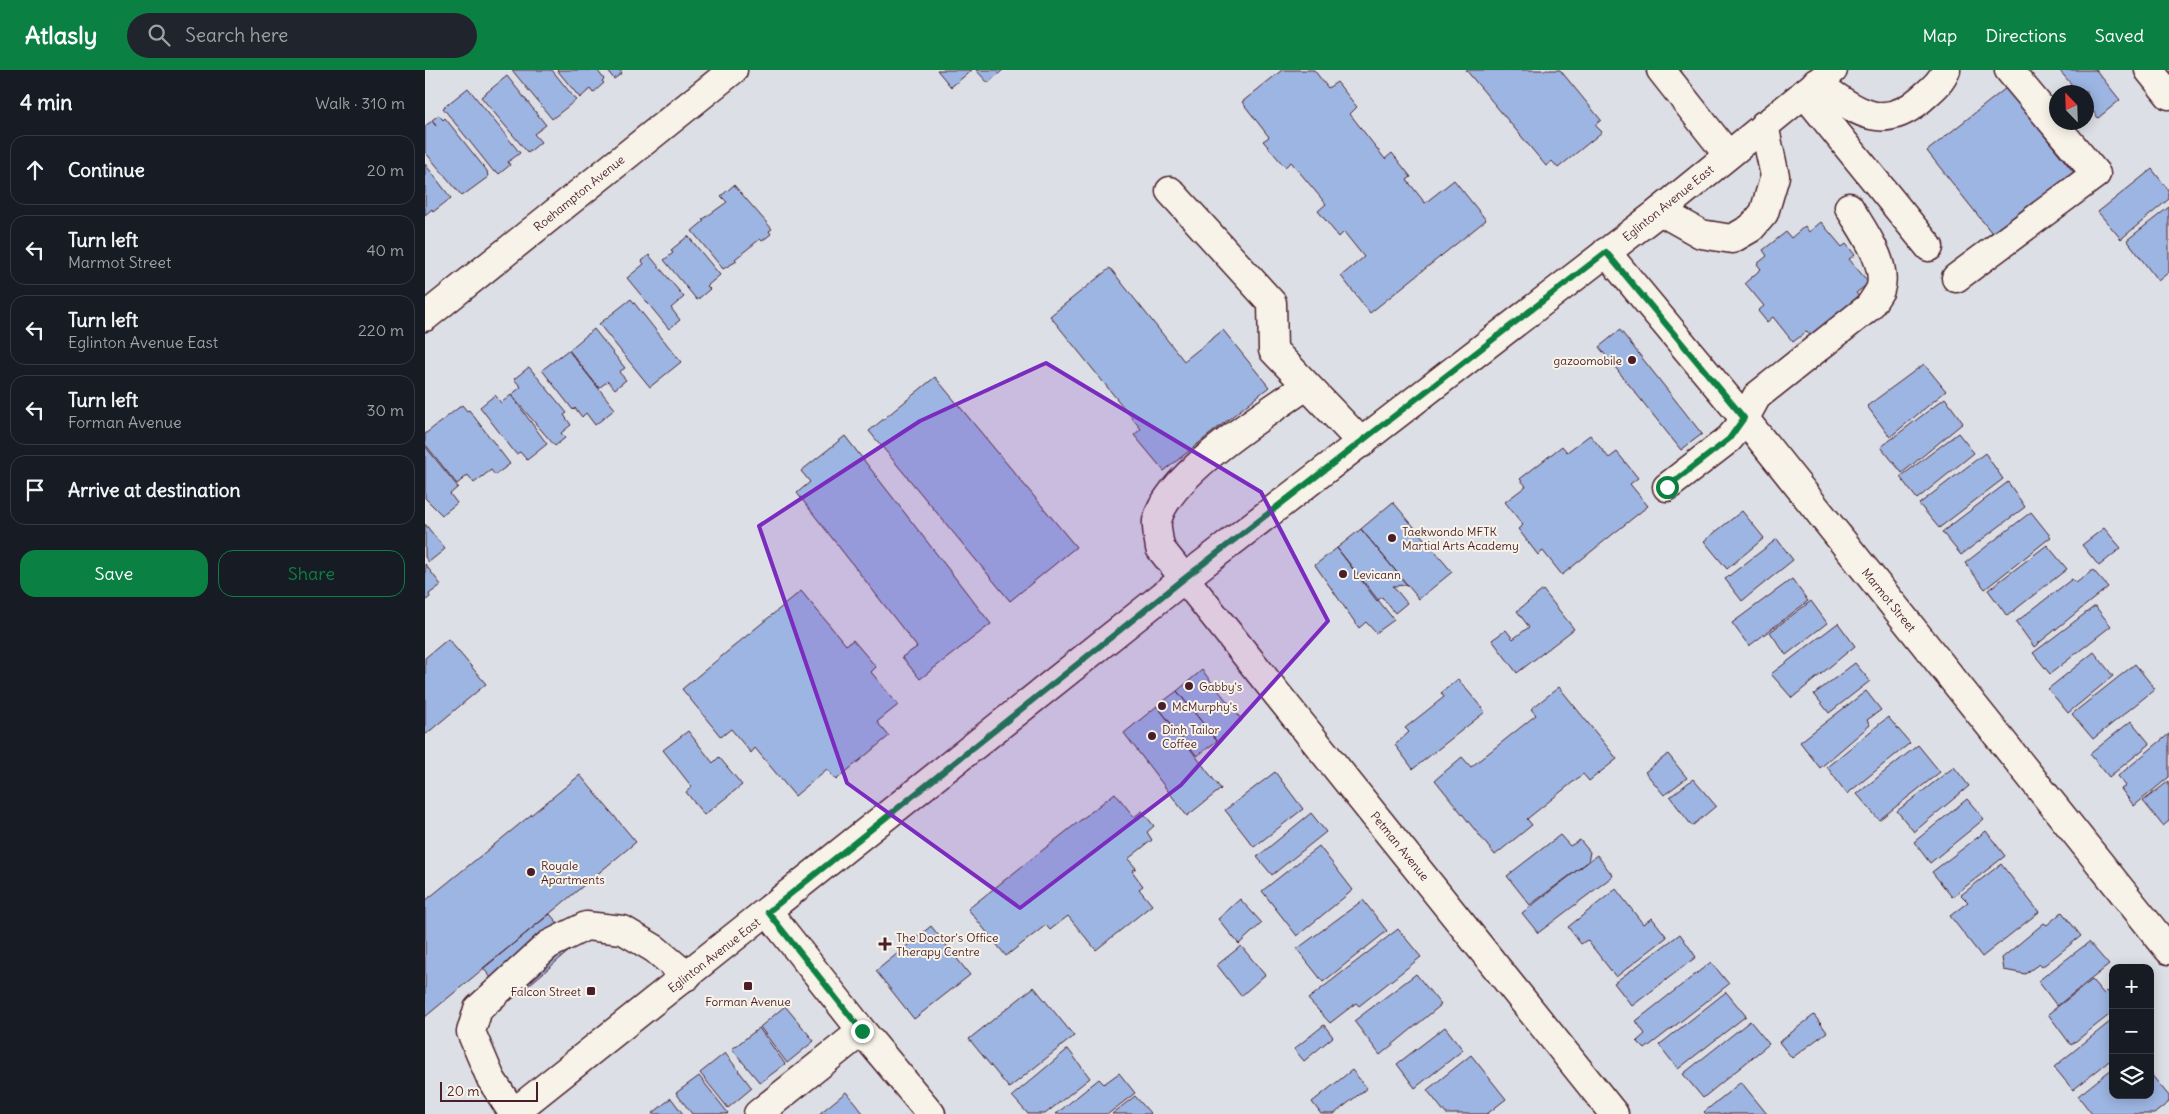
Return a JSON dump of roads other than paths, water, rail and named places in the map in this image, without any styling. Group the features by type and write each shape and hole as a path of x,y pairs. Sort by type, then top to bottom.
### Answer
{"street":[{"name":"Roehampton Avenue","path":"425,317 733,70"},
{"path":"1661,70 1728,155"},
{"path":"1818,82 1858,112 1881,118 1910,108 1943,79 1946,70"},
{"path":"1956,278 2096,174 2009,70"},
{"path":"1818,82 1929,247"},
{"name":"Eglinton Avenue East","path":"513,1114 1185,578 1660,211 1818,82"},
{"path":"1660,211 1701,234 1732,239 1751,228 1764,213 1775,176 1764,125"},
{"path":"1170,191 1272,303 1273,350 1362,443"},
{"path":"1667,487 1729,439 1757,396 1869,307 1880,289 1881,277 1875,251 1849,207"},
{"name":"Marmot Street","path":"1606,252 1744,418 2169,950"},
{"name":"Petman Avenue","path":"1306,386 1216,449 1173,490 1157,521 1160,548 1614,1114"},
{"path":"768,912 862,1031 931,1114"},
{"path":"513,1114 491,1079 471,1032 478,1009 548,945 586,926 623,930 655,949 687,976"},
{"path":"758,1114 862,1031"}],"place":[{"name":"gazoomobile","path":"1632,360"},
{"name":"Taekwondo MFTK Martial Arts Academy","path":"1392,538"},
{"name":"Levicann","path":"1343,574"},
{"name":"Gabby's","path":"1189,686"},
{"name":"McMurphy's","path":"1162,706"},
{"name":"Dinh Tailor Coffee","path":"1152,736"},
{"name":"Royale Apartments","path":"531,872"},
{"name":"The Doctor's Office Therapy Centre","path":"885,944"},
{"name":"Forman Avenue","path":"748,986"},
{"name":"Falcon Street","path":"591,991"}]}
